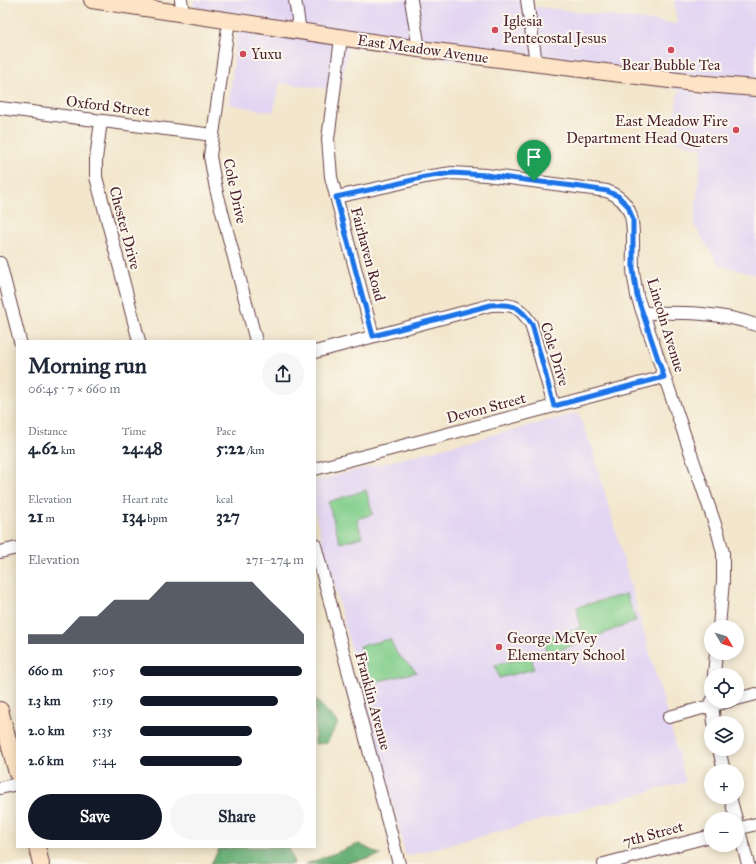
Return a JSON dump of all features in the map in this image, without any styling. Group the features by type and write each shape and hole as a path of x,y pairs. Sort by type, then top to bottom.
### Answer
{"street":[{"name":"East Meadow Avenue","path":"92,0 182,7 229,20 419,49 756,88"},
{"path":"296,0 300,31"},
{"path":"411,0 419,49"},
{"path":"527,0 536,63"},
{"name":"Cole Drive","path":"229,20 210,156 216,189 256,340"},
{"name":"Fairhaven Road","path":"341,38 328,139 331,177 373,336"},
{"name":"Oxford Street","path":"0,108 213,135"},
{"name":"Chester Drive","path":"101,121 96,159 96,177 139,340"},
{"name":"Lincoln Avenue","path":"336,197 425,177 452,173 486,175 607,191 618,196 628,206 633,220 633,269 637,296 718,533 723,553 723,581 719,620"},
{"path":"0,263 20,340"},
{"name":"Cole Drive","path":"316,352 491,305 507,304 524,313 532,324 554,406"},
{"path":"643,313 683,312 706,314 742,320 756,325"},
{"name":"Devon Street","path":"316,469 664,377"},
{"path":"0,552 16,548"},
{"name":"Franklin Avenue","path":"316,549 399,864"},
{"path":"744,697 756,694"},
{"path":"668,717 704,706"},
{"path":"0,710 16,769"},
{"path":"0,788 16,784"},
{"path":"744,825 756,824"},
{"name":"7th Street","path":"604,864 704,838"},
{"path":"36,848 41,864"},
{"path":"744,850 748,864"}],"shaded area":[{"path":"193,0 521,0 522,5 677,24 674,0 756,0 756,275 719,265 694,225 702,148 671,140 679,89 349,46 340,90 280,83 273,112 229,104 237,30 196,20"},
{"name":"George McVey Elementary School","path":"578,413 591,444 686,782 406,856 316,516 316,481"}],"green space":[{"path":"366,490 373,514 357,519 362,537 340,543 328,502"},
{"path":"626,594 636,621 547,655 543,638 580,628 577,607"},
{"path":"390,639 397,654 417,672 370,683 360,646"},
{"path":"531,656 534,669 499,678 495,665"},
{"path":"316,700 338,723 327,743 316,744"},
{"path":"359,844 381,855 342,864 306,864"},
{"path":"289,848 294,864 211,864 219,849"}],"place":[{"name":"Iglesia Pentecostal Jesus","path":"495,30"},
{"name":"Bear Bubble Tea","path":"671,50"},
{"name":"Yuxu","path":"243,54"},
{"name":"East Meadow Fire Department Head Quaters","path":"736,130"},
{"name":"George McVey Elementary School","path":"499,647"}],"route":[{"path":"452,173 486,175 534,181 607,191 618,196 628,206 633,220 633,269 637,296 664,377 554,406 532,324 524,313 507,304 491,305 373,336 336,197 425,177 452,173"}]}
